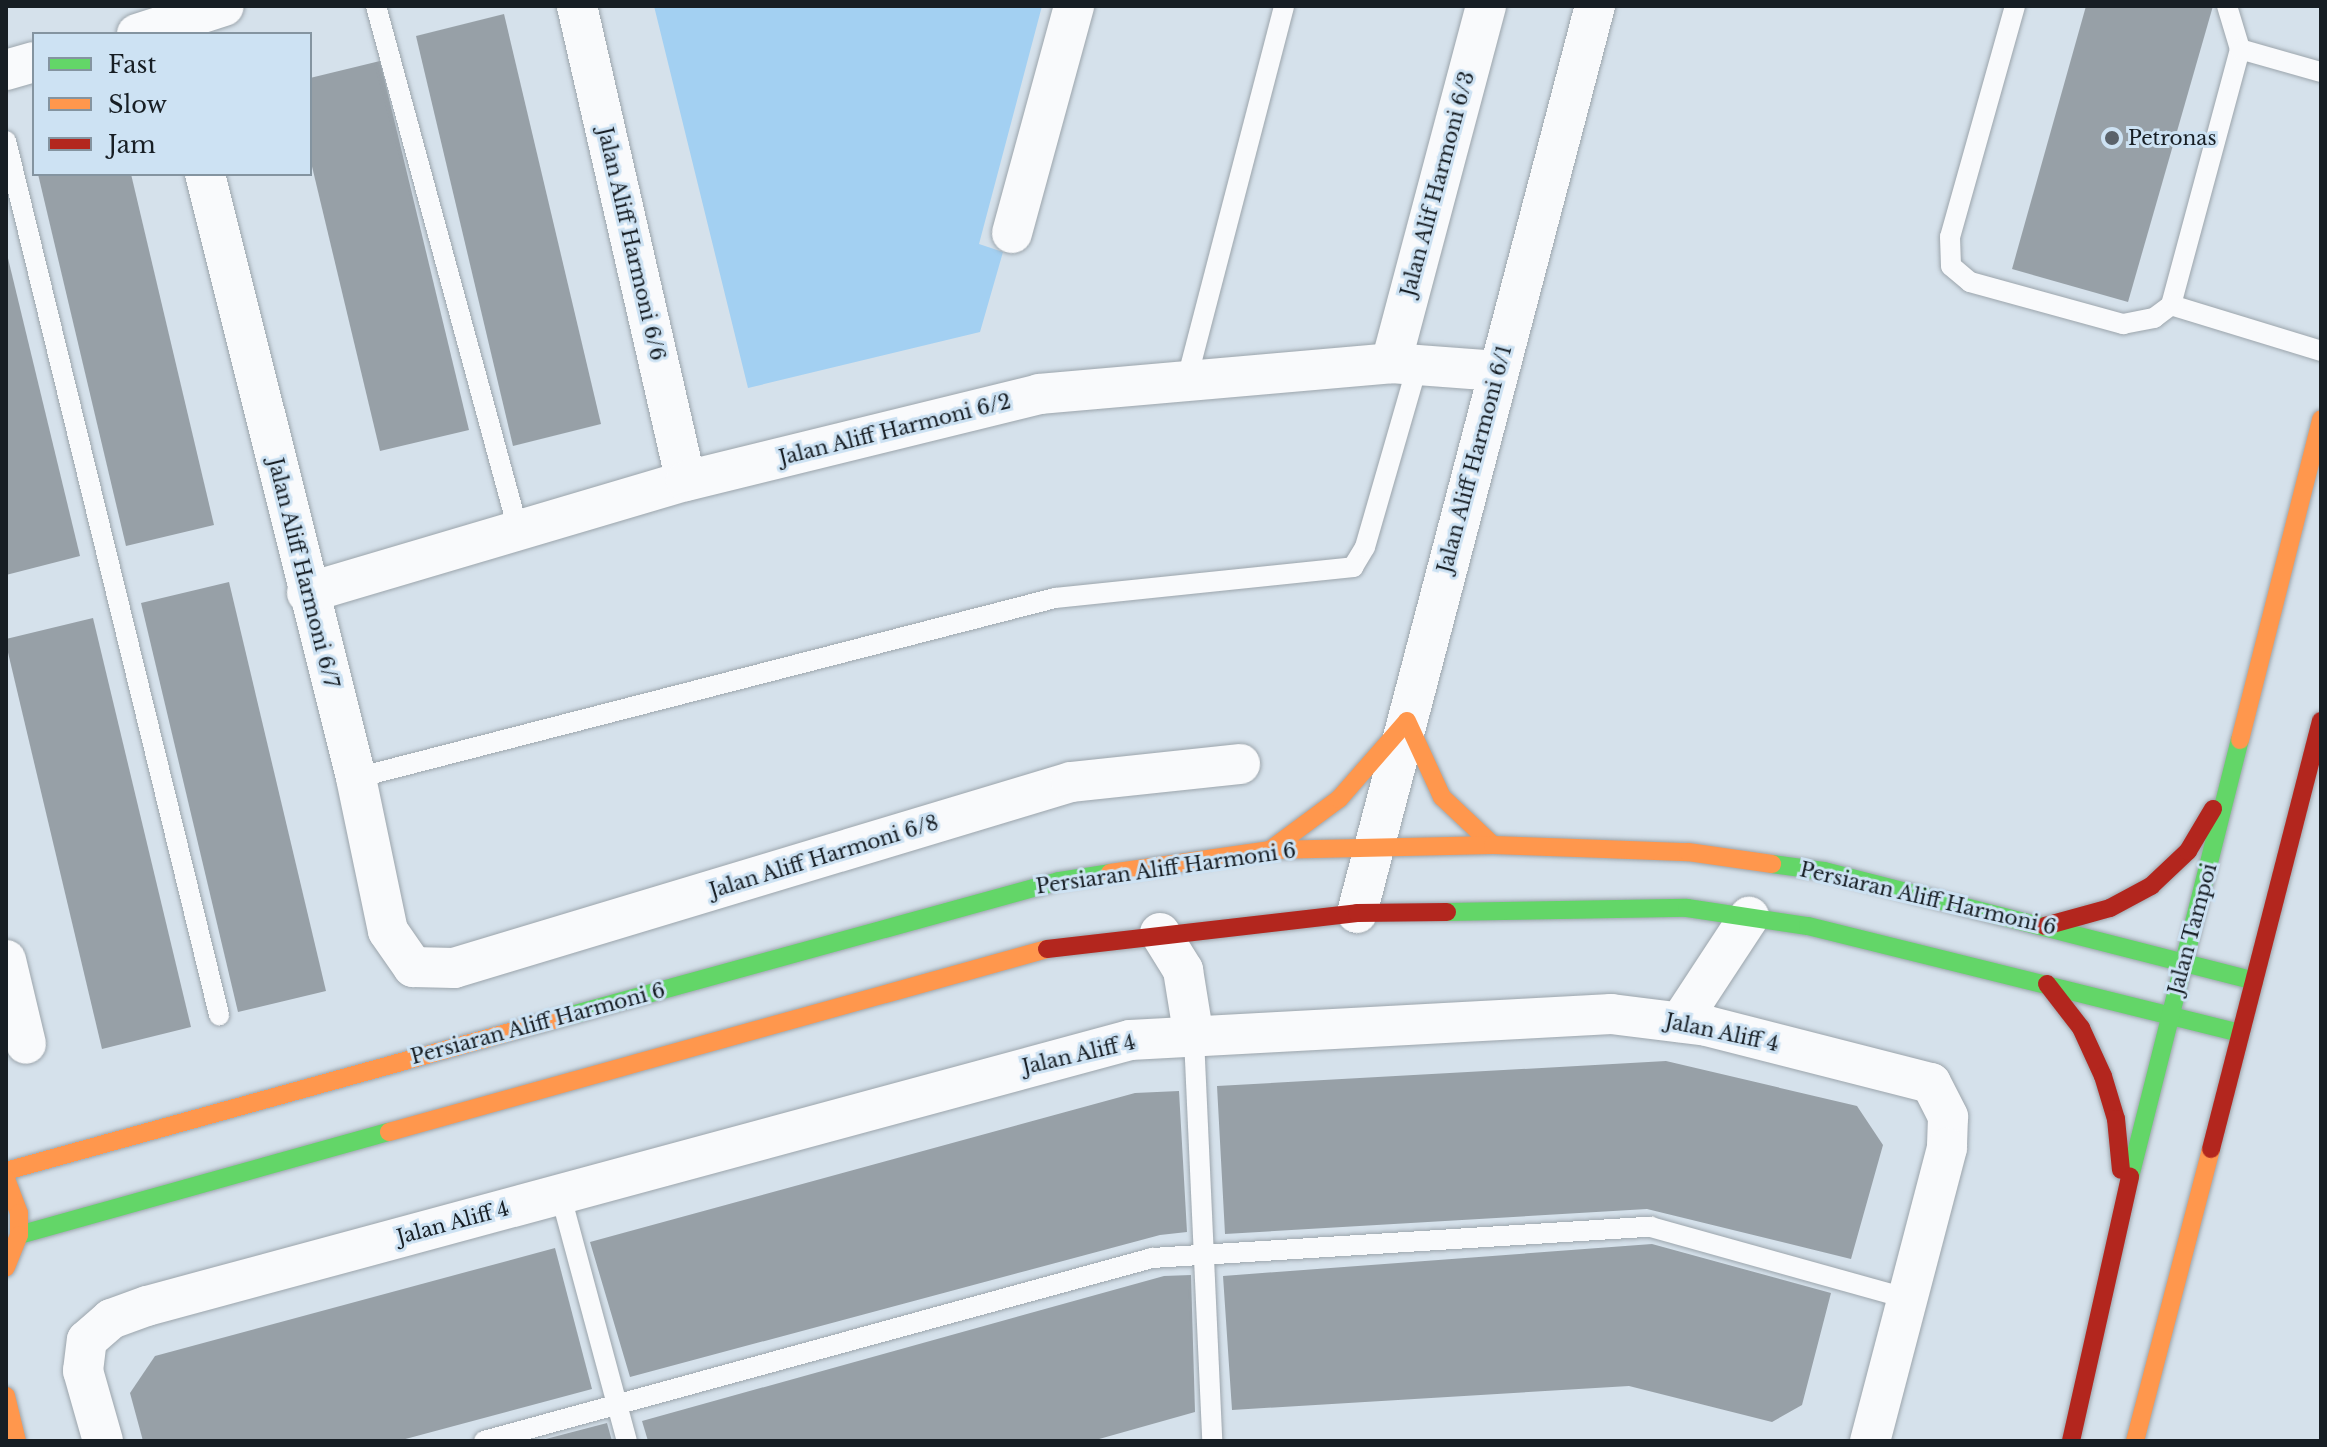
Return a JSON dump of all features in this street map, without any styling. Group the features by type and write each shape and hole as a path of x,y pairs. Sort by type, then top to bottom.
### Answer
{"street":[{"path":"160,25 224,6"},
{"name":"Jalan Aliff Harmoni 6/6","path":"577,6 686,481"},
{"path":"1012,233 1074,6"},
{"name":"Jalan Alif Harmoni 6/3","path":"1404,363 1486,6"},
{"name":"Jalan Aliff Harmoni 6/1","path":"1357,913 1595,6"},
{"path":"6,70 32,63"},
{"name":"Jalan Aliff Harmoni 6/7","path":"205,176 307,593 356,778 388,931 413,967"},
{"name":"Jalan Aliff Harmoni 6/2","path":"307,593 519,533 686,481 1039,394 1187,379 1404,363 1498,371"},
{"name":"Jalan Tampoi","path":"2071,1441 2124,1201 2235,771 2321,419"},
{"path":"1270,850 1339,799 1407,721 1442,797 1493,845"},
{"path":"2135,1441 2321,721"},
{"name":"Jalan Aliff Harmoni 6/8","path":"413,967 454,968 1071,782 1240,764"},
{"path":"2045,926 2110,908 2151,886 2188,851 2235,771"},
{"name":"Persiaran Aliff Harmoni 6","path":"6,1171 1059,881 1270,850 1493,845 1688,852 1824,871 2254,981"},
{"path":"19,1235 1059,946 1357,913 1687,908 1808,926 2240,1033"},
{"path":"1680,1022 1749,917"},
{"path":"1160,933 1183,970 1194,1038"},
{"path":"6,960 26,1044"},
{"path":"2047,984 2081,1028 2103,1076 2116,1119 2124,1201"},
{"name":"Jalan Aliff 4","path":"103,1441 83,1371 87,1340 111,1319 560,1193 1130,1040 1611,1014 1680,1022 1931,1083 1948,1117 1947,1148 1870,1441"},
{"path":"6,1179 19,1213 19,1235 6,1268"},
{"path":"6,1396 17,1441"}],"lane":[{"path":"376,6 519,533"},
{"path":"1187,379 1284,6"},
{"path":"2015,6 1950,237 1951,266 1970,282 2123,324 2154,318 2171,305 2240,49 2227,6"},
{"path":"2240,49 2321,72"},
{"path":"6,141 219,1015"},
{"path":"2171,305 2321,351"},
{"path":"356,778 1055,598 1353,567 1365,547 1404,363"},
{"path":"1194,1038 1212,1441"},
{"path":"560,1193 627,1441"},
{"path":"484,1441 1152,1258 1651,1227 1906,1298"}],"shaded area":[{"path":"654,6 1042,6 979,244 1003,252 980,332 748,388"}],"building":[{"name":"Petronas","path":"2086,6 2213,6 2128,302 2012,269"},
{"path":"504,14 601,424 513,446 416,36"},
{"path":"380,61 469,430 380,451 312,166 312,78"},
{"path":"38,176 131,176 214,525 126,546"},
{"path":"6,250 80,556 6,575"},
{"path":"229,582 326,991 238,1012 141,603"},
{"path":"93,618 191,1027 102,1049 6,644 6,639"},
{"path":"1666,1061 1857,1106 1883,1145 1851,1259 1647,1209 1225,1234 1217,1086"},
{"path":"1179,1091 1187,1232 1160,1235 630,1377 590,1242 1135,1093"},
{"path":"1652,1244 1831,1293 1802,1405 1772,1422 1629,1386 1232,1410 1223,1276"},
{"path":"555,1248 592,1389 398,1441 143,1441 130,1393 155,1356"},
{"path":"1191,1275 1195,1412 1092,1441 648,1441 642,1421 1164,1276"},
{"path":"607,1423 612,1441 542,1440"}],"traffic: fast":[{"path":"2130,1177 2240,740"},
{"path":"1772,864 1824,871 2254,981"},
{"path":"557,1019 1059,881 1110,873"},
{"path":"1447,912 1687,908 1808,926 2240,1033"},
{"path":"19,1235 389,1132"}],"traffic: slow":[{"path":"2240,740 2321,419"},
{"path":"1270,850 1339,799 1407,721 1442,797 1493,845"},
{"path":"1110,873 1270,850 1493,845 1688,852 1772,864"},
{"path":"389,1132 1047,949"},
{"path":"6,1171 557,1019"},
{"path":"2135,1441 2211,1149"},
{"path":"6,1179 19,1213 19,1235 6,1268"},
{"path":"6,1396 17,1441"}],"traffic: jam":[{"path":"2211,1149 2321,721"},
{"path":"2045,926 2110,908 2151,886 2188,851 2213,809"},
{"path":"1047,949 1357,913 1447,912"},
{"path":"2047,984 2081,1028 2103,1076 2116,1119 2121,1170"},
{"path":"2071,1441 2130,1177"}],"place":[{"name":"Petronas","path":"2112,138"}]}
